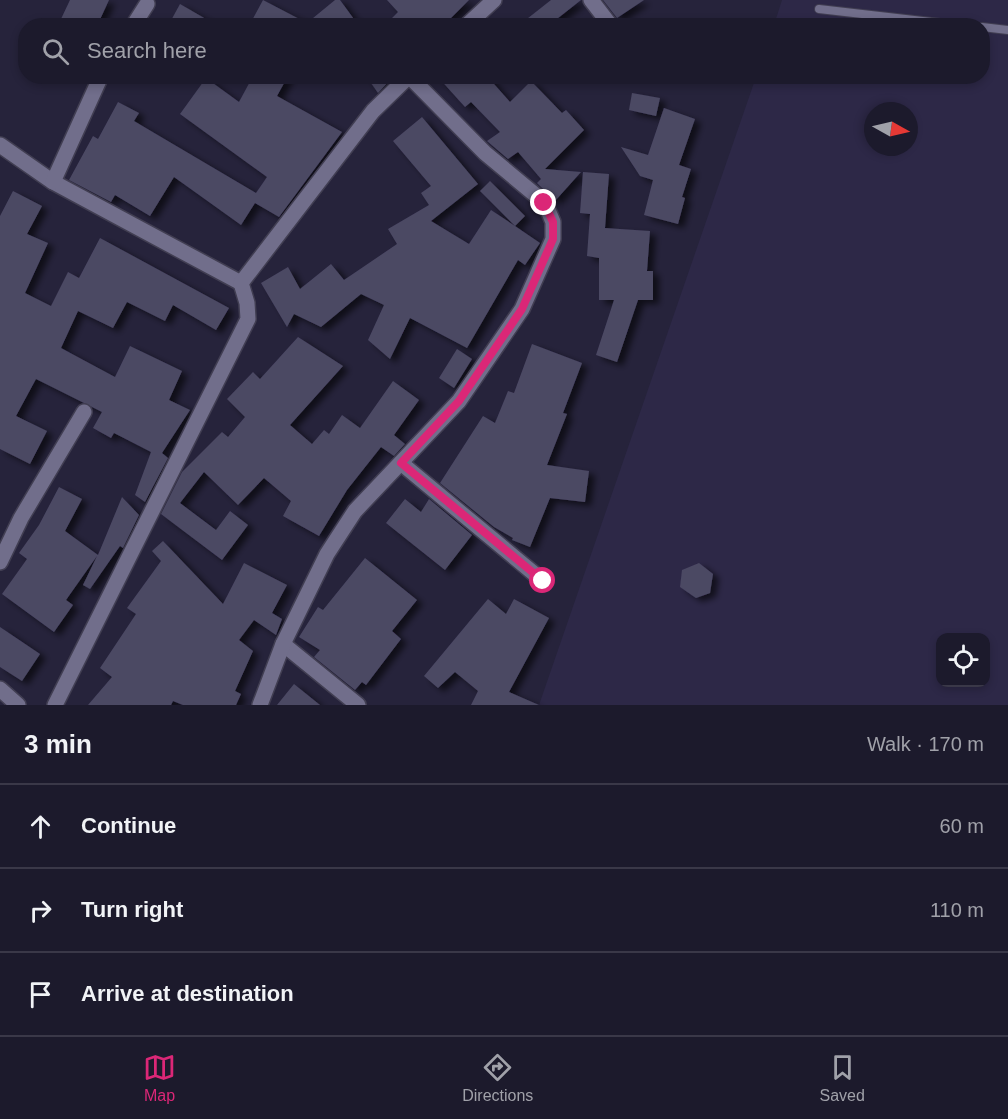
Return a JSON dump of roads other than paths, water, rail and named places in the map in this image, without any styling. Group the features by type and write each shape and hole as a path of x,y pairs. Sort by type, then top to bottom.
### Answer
{"street":[{"path":"475,18 494,0"},
{"path":"591,0 605,18"},
{"path":"138,18 147,4"},
{"path":"53,183 97,84"},
{"path":"241,283 373,111 401,84"},
{"path":"260,705 284,644 327,554 355,511 459,401 522,309 553,239 553,222 544,203 485,153 417,84"},
{"path":"0,145 53,183 241,283 248,303 248,319 55,705"},
{"path":"0,562 21,518 84,412"},
{"path":"401,463 543,581"},
{"path":"284,644 358,705"},
{"path":"0,689 18,705"}],"lane":[{"path":"819,9 897,18"},
{"path":"990,28 1008,30"}]}
